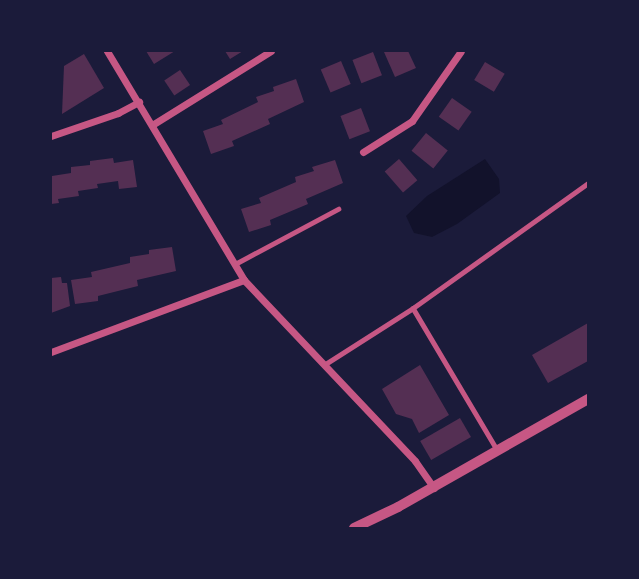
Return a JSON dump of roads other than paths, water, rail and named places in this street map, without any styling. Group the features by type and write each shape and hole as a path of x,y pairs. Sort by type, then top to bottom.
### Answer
{"street":[{"path":"107,51 244,280 415,461 434,488"},
{"path":"152,125 271,51"},
{"path":"363,152 412,121 461,51"},
{"path":"51,136 118,113 139,102"},
{"path":"51,352 244,280"},
{"path":"354,528 434,488 588,399"}],"lane":[{"path":"324,365 413,308 588,183"},
{"path":"235,264 338,209"},
{"path":"413,308 498,451"}]}
